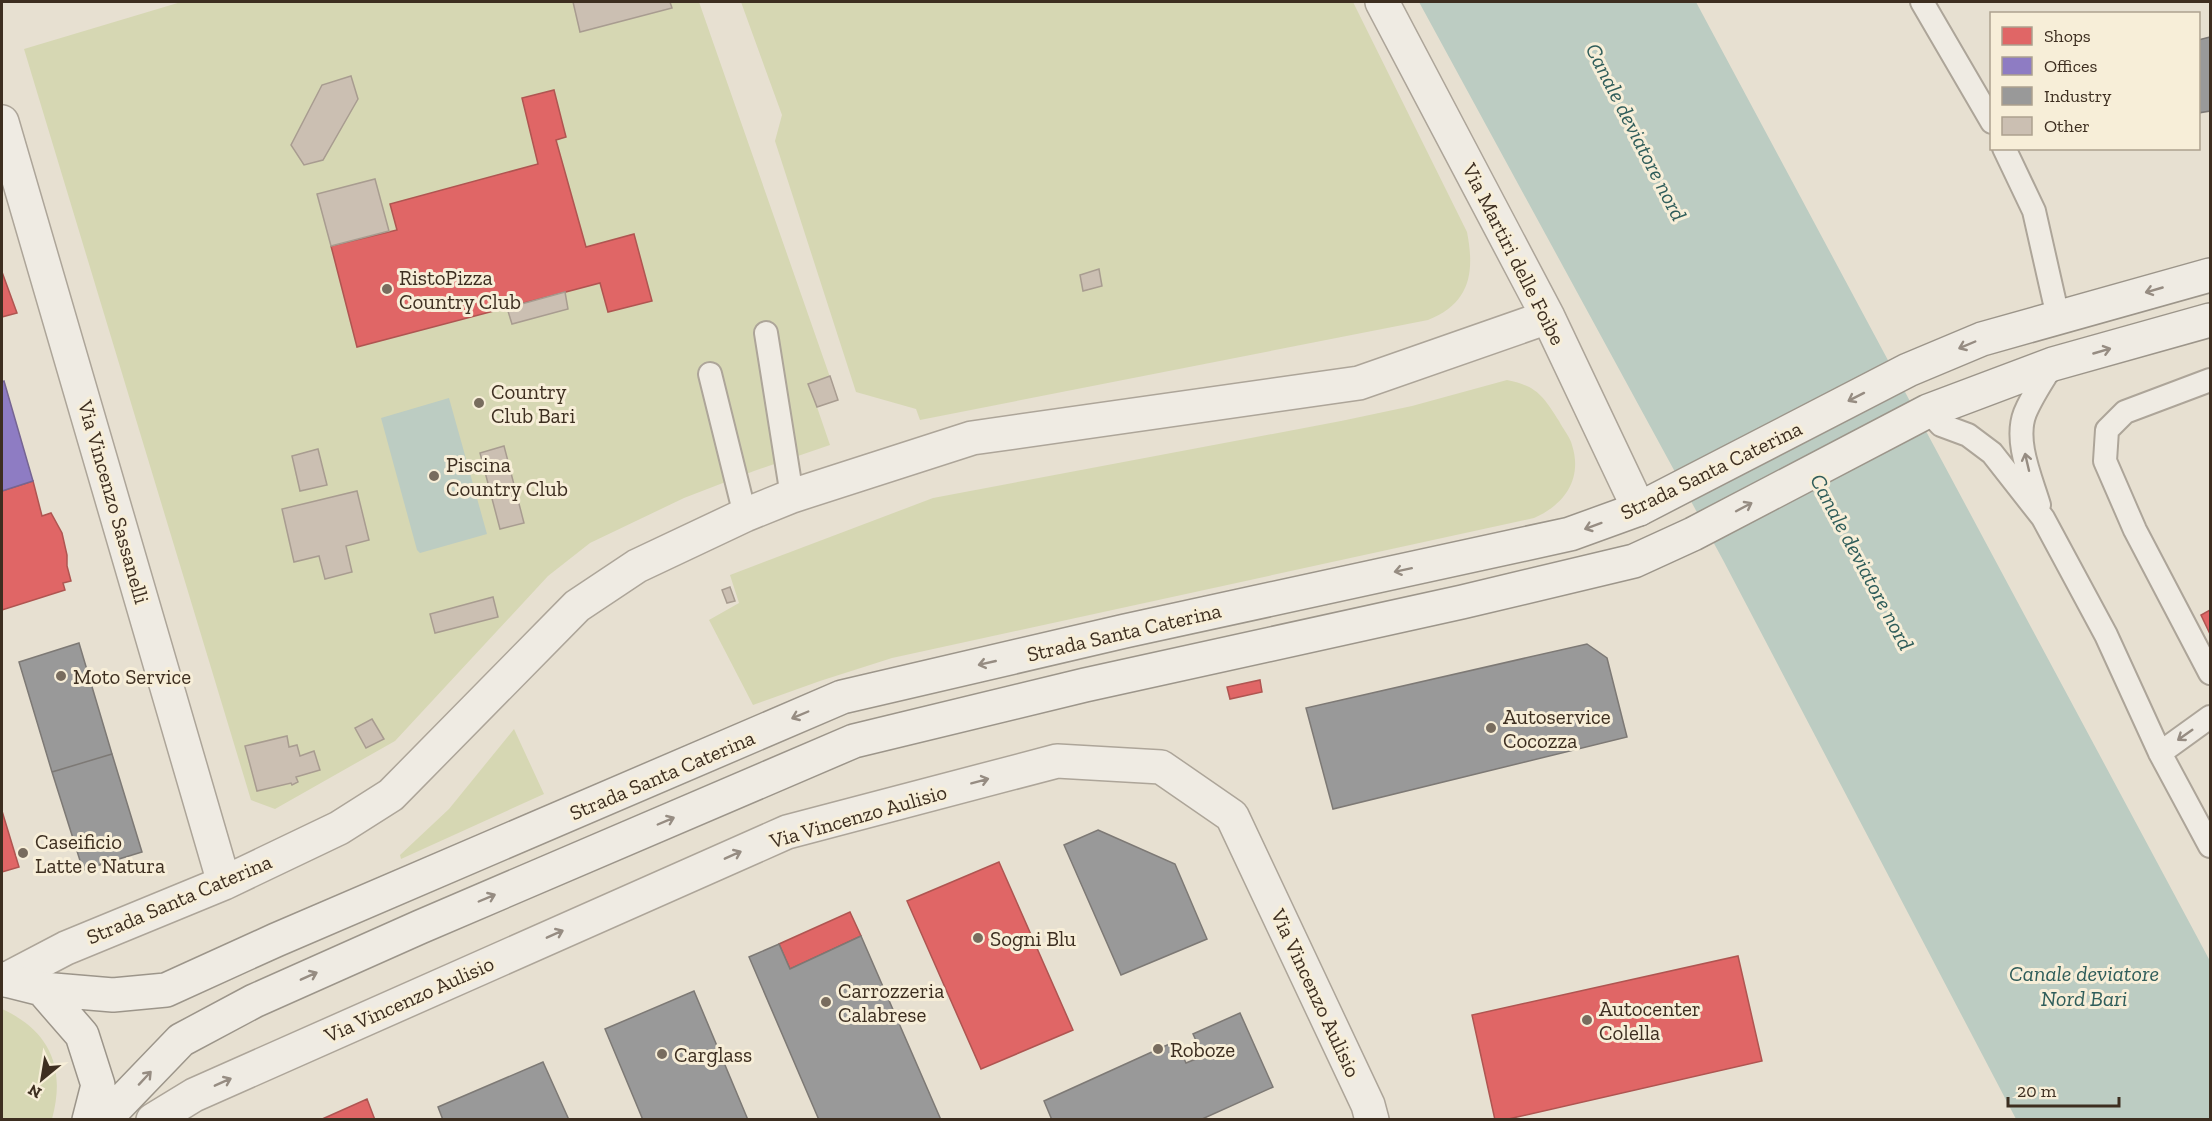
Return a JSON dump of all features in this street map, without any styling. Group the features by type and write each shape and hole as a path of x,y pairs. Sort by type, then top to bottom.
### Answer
{"street":[{"name":"Via Martiri delle Foibe","path":"1382,2 1548,317 1652,502"},
{"name":"Via Vincenzo Sassanelli","path":"2,122 224,883"},
{"name":"Strada Santa Caterina","path":"3,979 42,989 113,995 166,990 842,697 1125,631 1570,534 1652,502 1908,370 1982,339 2211,275"},
{"name":"Strada Santa Caterina","path":"3,979 66,948 224,883 339,828 391,795 577,606 637,566 745,515 792,496 972,438 1359,383 1548,317"},
{"name":"Strada Santa Caterina","path":"104,1119 181,1040 254,1001 420,927 854,741 1085,685 1462,602 1634,561 1693,534 1928,411 2053,364 2211,320"},
{"name":"Via Vincenzo Aulisio","path":"153,1119 194,1095 788,831 1057,761 1161,767 1232,816 1368,1105 1372,1119"},
{"path":"42,989 82,1035 98,1085 89,1119"}],"lane":[{"path":"1922,2 1990,119"},
{"path":"2005,150 2034,211 2058,317"},
{"path":"766,333 792,496"},
{"path":"2043,518 2026,462 2022,435 2024,415 2053,364"},
{"path":"710,374 745,515"},
{"path":"2211,380 2125,412 2108,430 2104,460 2135,530 2211,673"},
{"path":"1928,411 1941,425 1968,435 1992,453 2043,518 2106,635 2160,753 2211,846"},
{"path":"2160,753 2211,717"}],"green space":[{"name":"Country Club Bari","path":"181,2 699,2 838,400 817,407 830,445 684,498 590,543 548,576 395,741 275,809 251,800 24,49"},
{"path":"741,2 1353,2 1467,232 1470,261 1466,285 1453,305 1428,320 920,420 916,409 856,392 775,141 782,115"},
{"path":"1507,380 1526,385 1538,393 1570,439 1575,457 1573,480 1562,498 1545,513 1534,518 892,658 753,705 709,620 739,603 730,575 933,498 1341,421 1412,406"},
{"path":"514,729 544,794 401,859 400,855 449,809"},
{"path":"2,1009 32,1028 43,1040 50,1053 57,1083 52,1119 2,1119"}],"water":[{"name":"Canale deviatore Nord Bari","path":"1419,2 1696,2 2210,961 2210,1119 2016,1119 1723,560"},
{"name":"Piscina Country Club","path":"449,398 487,534 420,553 417,550 381,418"}],"building: Shops":[{"path":"554,90 566,137 556,140 586,247 634,234 652,301 608,312 600,283 357,347 331,246 397,230 390,204 538,164 522,98"},
{"path":"2,272 17,313 2,317"},
{"path":"33,481 42,516 51,513 62,533 71,581 63,583 65,590 2,610 2,491"},
{"path":"2210,610 2210,634 2201,615"},
{"path":"1260,680 1262,692 1230,699 1227,687"},
{"path":"2,811 19,867 2,872"},
{"path":"999,862 1073,1030 981,1069 907,901"},
{"path":"850,912 861,936 790,969 779,944"},
{"path":"1738,956 1762,1061 1504,1120 1495,1120 1472,1015"},
{"path":"367,1099 375,1120 320,1120"}],"building: Offices":[{"path":"4,381 33,481 2,491 2,382"}],"building: Industry":[{"path":"2210,37 2210,111 2200,113 2200,40"},
{"path":"79,643 112,754 52,772 19,662"},
{"path":"1587,644 1607,658 1627,737 1333,809 1306,708"},
{"path":"112,754 142,852 83,870 52,772"},
{"path":"1098,830 1175,864 1207,939 1121,975 1064,845"},
{"path":"861,936 941,1120 819,1120 749,957 779,944 790,969"},
{"path":"694,991 748,1120 643,1120 605,1029"},
{"path":"1240,1013 1273,1087 1200,1120 1052,1120 1044,1101 1176,1041 1186,1063 1203,1056 1193,1034"},
{"path":"543,1062 569,1120 443,1120 438,1107"}],"building: Other":[{"path":"573,2 670,2 672,8 580,32"},
{"path":"351,76 358,99 323,160 304,165 291,145 322,85"},
{"path":"375,179 389,231 331,246 317,194"},
{"path":"1099,269 1102,286 1083,291 1080,275"},
{"path":"565,292 568,309 512,324 507,308"},
{"path":"830,376 838,400 817,407 808,384"},
{"path":"504,446 524,523 500,529 480,453"},
{"path":"318,449 327,485 300,491 292,456"},
{"path":"357,491 369,540 346,546 352,572 325,579 319,556 294,562 282,509"},
{"path":"730,587 735,601 727,603 722,590"},
{"path":"493,597 498,617 435,633 430,614"},
{"path":"372,719 384,739 366,748 355,728"},
{"path":"287,736 289,747 297,745 300,756 314,751 320,770 296,777 298,782 292,785 291,783 257,791 245,746"}],"place":[{"name":"RistoPizza Country Club","path":"387,289"},
{"name":"Country Club Bari","path":"479,403"},
{"name":"Piscina Country Club","path":"434,476"},
{"name":"Moto Service","path":"61,676"},
{"name":"Autoservice Cocozza","path":"1491,728"},
{"name":"Caseificio Latte e Natura","path":"23,853"},
{"name":"Sogni Blu","path":"978,938"},
{"name":"Carrozzeria Calabrese","path":"826,1002"},
{"name":"Autocenter Colella","path":"1587,1020"},
{"name":"Roboze","path":"1158,1049"},
{"name":"Carglass","path":"662,1054"}],"water label":[{"name":"Canale deviatore nord","path":"1636,132"},
{"name":"Canale deviatore nord","path":"1862,562"}]}
